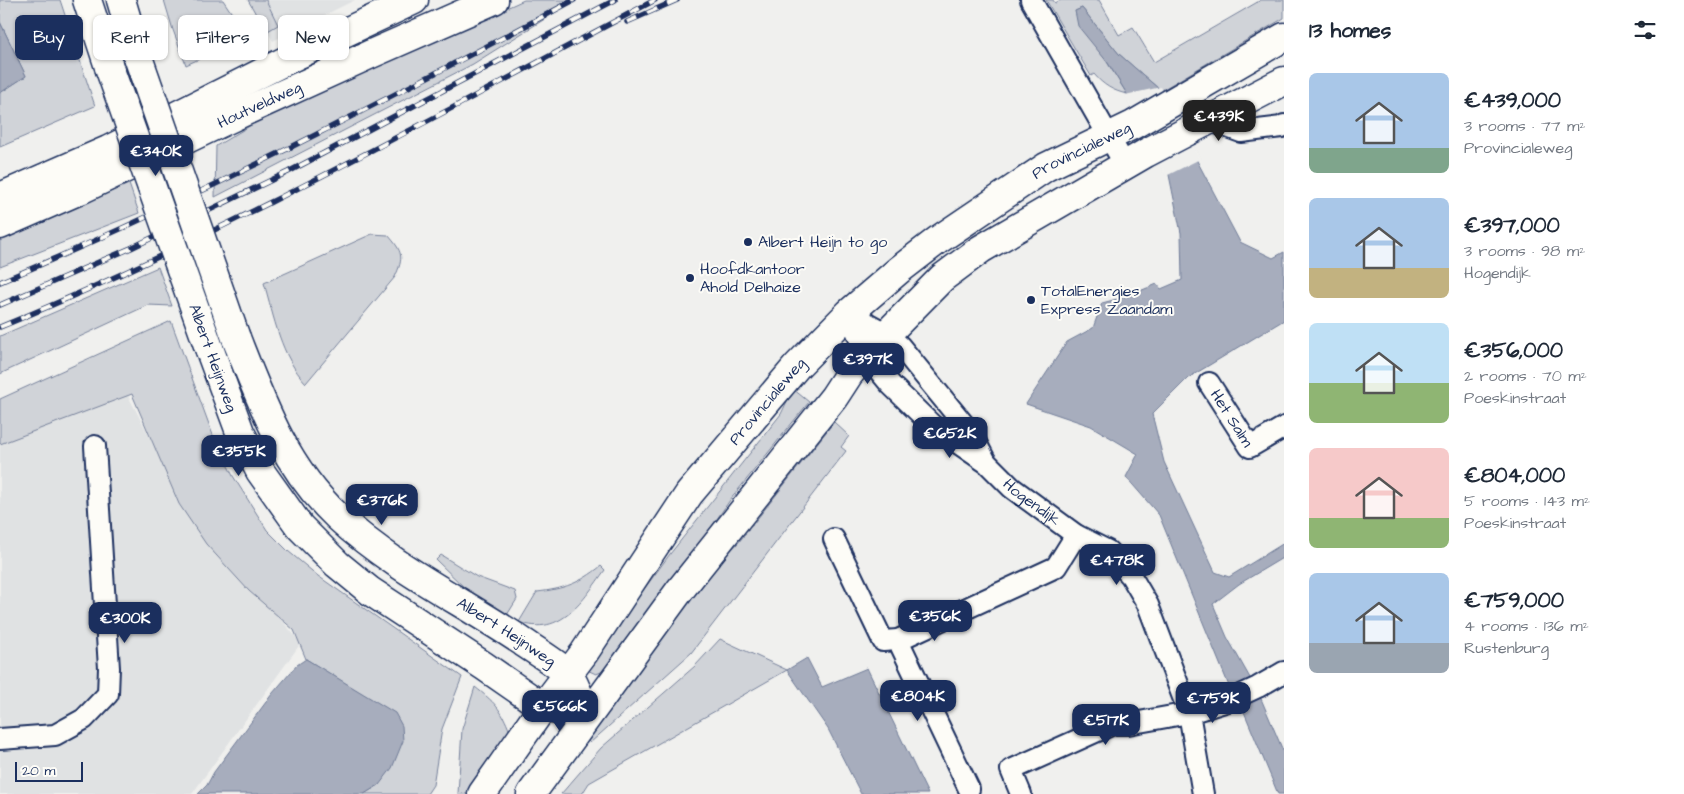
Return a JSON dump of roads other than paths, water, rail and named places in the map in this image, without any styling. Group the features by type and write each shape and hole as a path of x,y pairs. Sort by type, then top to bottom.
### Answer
{"main road":[{"name":"Albert Heijnweg","path":"87,0 208,348 240,432 260,471 300,527 337,564 370,591 543,707 587,716"},
{"name":"Albert Heijnweg","path":"121,0 138,57 236,338 260,400 285,451 299,473 338,517 382,553 506,630 568,673 587,716"},
{"name":"Houtveldweg","path":"0,197 108,150 299,54 414,0"},
{"name":"Houtveldweg","path":"0,225 80,190 239,114 493,0"},
{"name":"Provincialeweg","path":"482,794 568,673 689,494 792,372 850,313 899,270 938,240 1046,167 1133,125 1284,37"},
{"name":"Provincialeweg","path":"531,794 680,590 866,355 942,278 981,249 1136,159 1197,125 1284,81"}],"street":[{"path":"1031,0 1110,137 1136,159"},
{"path":"1197,125 1241,132 1282,127 1284,125"},
{"path":"850,313 887,334 900,346 971,433 987,463"},
{"name":"Hogendijk","path":"850,313 866,355 892,385 934,426 987,463 1012,488 1076,534 1108,552 1131,576 1148,605 1189,713 1204,794"},
{"name":"Het Salm","path":"1209,383 1250,447 1284,427"},
{"path":"0,738 55,734 84,719 108,694 109,668 95,446"},
{"path":"834,539 882,642 898,640 1056,567 1076,534"},
{"path":"898,640 969,789"},
{"path":"1022,794 1011,770 1113,724 1128,724 1189,713 1228,701 1284,672"}],"water":[{"path":"1082,8 1119,54 1159,89 1240,242 1273,258 1284,252 1284,320 1188,378 1152,414 1164,462 1215,572 1229,577 1284,543 1284,557 1239,584 1213,604 1227,637 1259,694 1284,753 1284,794 1278,794 1240,702 1229,686 1159,515 1126,477 1138,454 1091,426 1026,404 1067,342 1093,328 1102,303 1125,297 1157,284 1161,289 1182,280 1181,233 1169,175 1127,94 1108,63 1078,26 1075,11"},
{"path":"0,22 15,53 15,60 18,60 26,76 0,93"},
{"path":"807,658 822,687 867,668 928,794 861,794 828,729 787,670"},
{"path":"306,659 395,713 402,726 403,741 392,768 379,785 364,794 198,794 207,785 214,772 272,694 297,665"}],"railway":[{"path":"0,282 219,183 433,75 574,0"},
{"path":"0,305 131,248 288,172 615,0"},
{"path":"0,327 84,291 250,213 655,0"},
{"path":"627,22 677,0"}],"place":[{"name":"Albert Heijn to go","path":"748,242"},
{"name":"Hoofdkantoor Ahold Delhaize","path":"690,278"},
{"name":"TotalEnergies Express Zaandam","path":"1031,300"}]}
